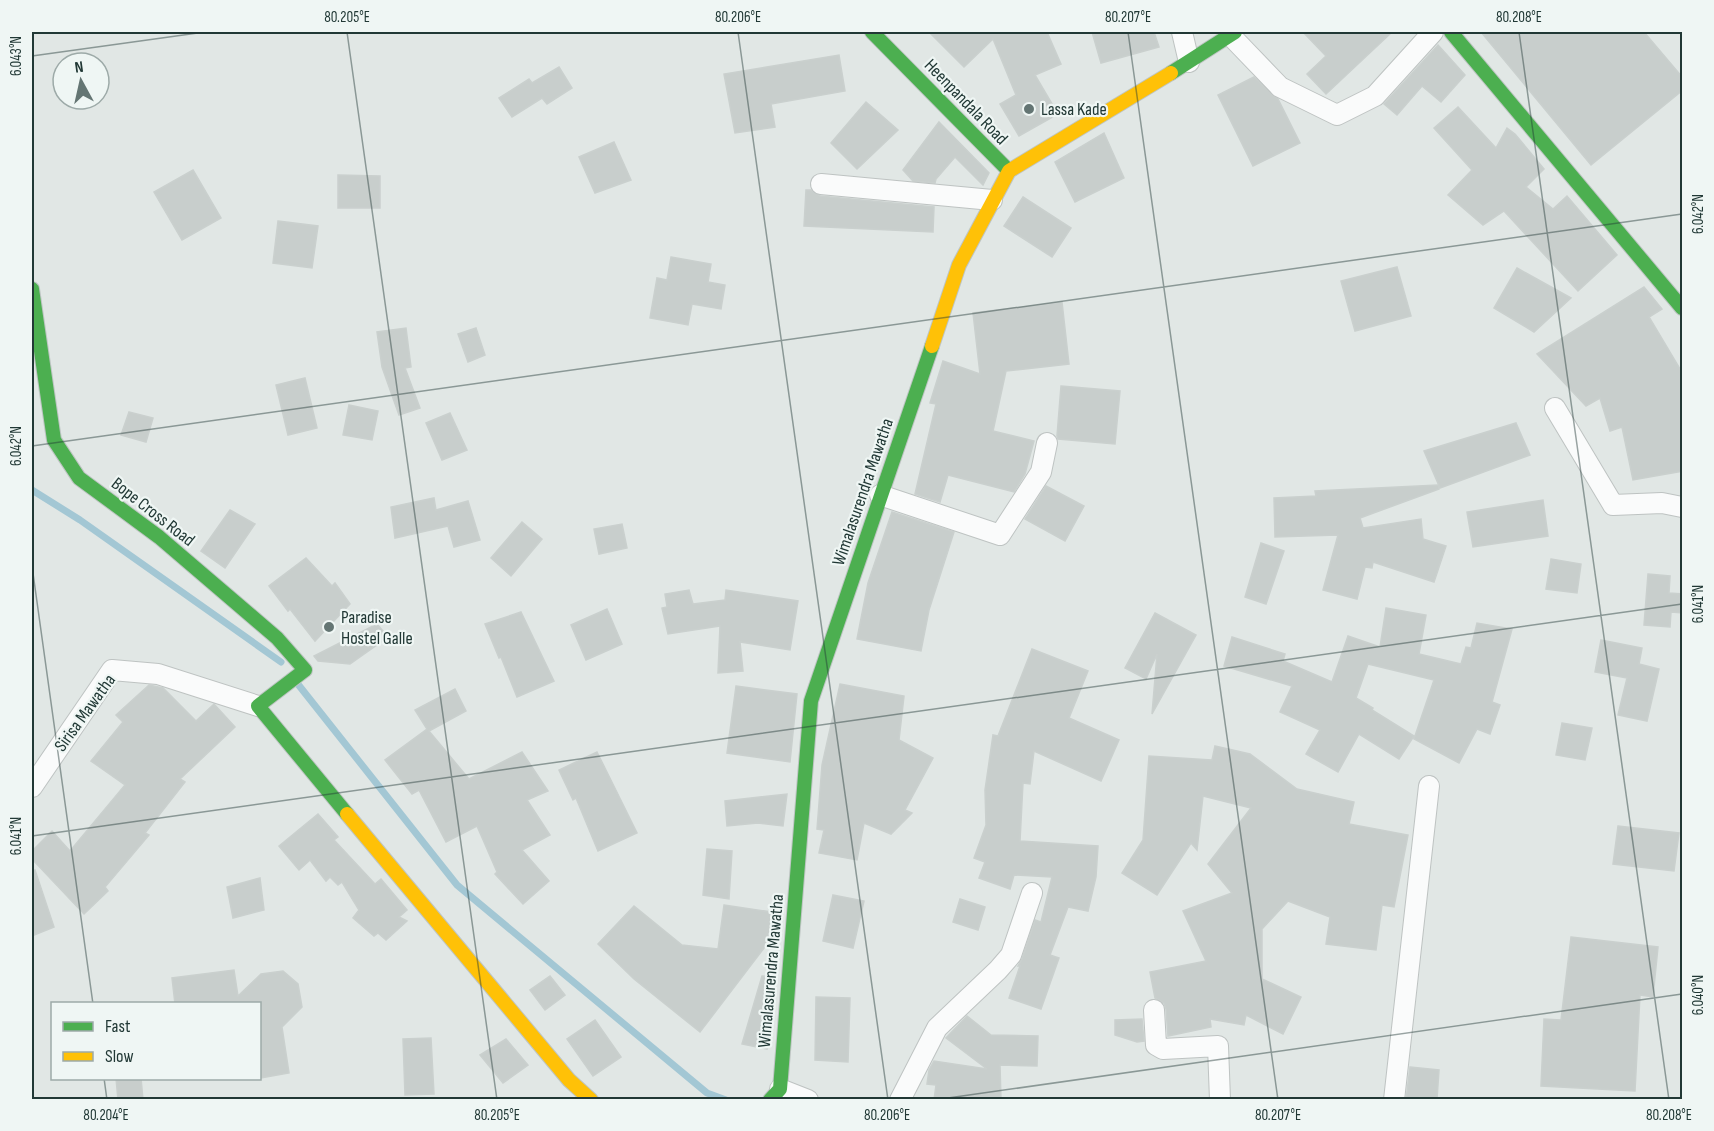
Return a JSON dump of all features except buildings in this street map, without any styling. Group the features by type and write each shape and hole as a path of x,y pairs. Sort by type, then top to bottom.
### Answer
{"street":[{"name":"Heenpandala Road","path":"872,32 1009,171"},
{"path":"1182,32 1189,62"},
{"path":"1232,33 1280,87 1337,115 1375,96 1433,32"},
{"path":"1452,32 1463,48 1683,308"},
{"name":"Wimalasurendra Mawatha","path":"774,1095 811,701 959,265 1009,171 1189,62 1232,33"},
{"path":"821,184 992,200"},
{"name":"Bope Cross Road","path":"32,289 54,440 79,478 159,537 277,638 305,670 258,706"},
{"path":"1555,408 1613,505 1662,503 1683,507"},
{"path":"880,495 1000,535 1041,472 1047,443"},
{"name":"Sirisa Mawatha","path":"32,787 112,670 158,674 258,706"},
{"path":"258,706 569,1080 591,1100"},
{"path":"1394,1100 1429,786"},
{"path":"900,1100 937,1028 1011,955 1032,893"},
{"path":"1154,1010 1156,1044 1163,1049 1218,1046 1220,1100"},
{"path":"774,1095 808,1100"}],"waterway":[{"path":"32,490 80,520 281,662"},
{"path":"297,683 457,885 707,1093 726,1100"}],"traffic: fast":[{"path":"872,32 1009,171"},
{"path":"1171,73 1235,32"},
{"path":"1451,32 1682,308"},
{"path":"32,289 54,440 79,478 159,537 277,638 305,670 258,706 347,814"},
{"path":"770,1100 780,1089 811,701 932,346"}],"traffic: slow":[{"path":"932,346 959,265 1009,171 1171,73"},
{"path":"347,814 569,1080 591,1100"}],"place":[{"name":"Lassa Kade","path":"1029,109"},
{"name":"Paradise Hostel Galle","path":"329,627"}]}
